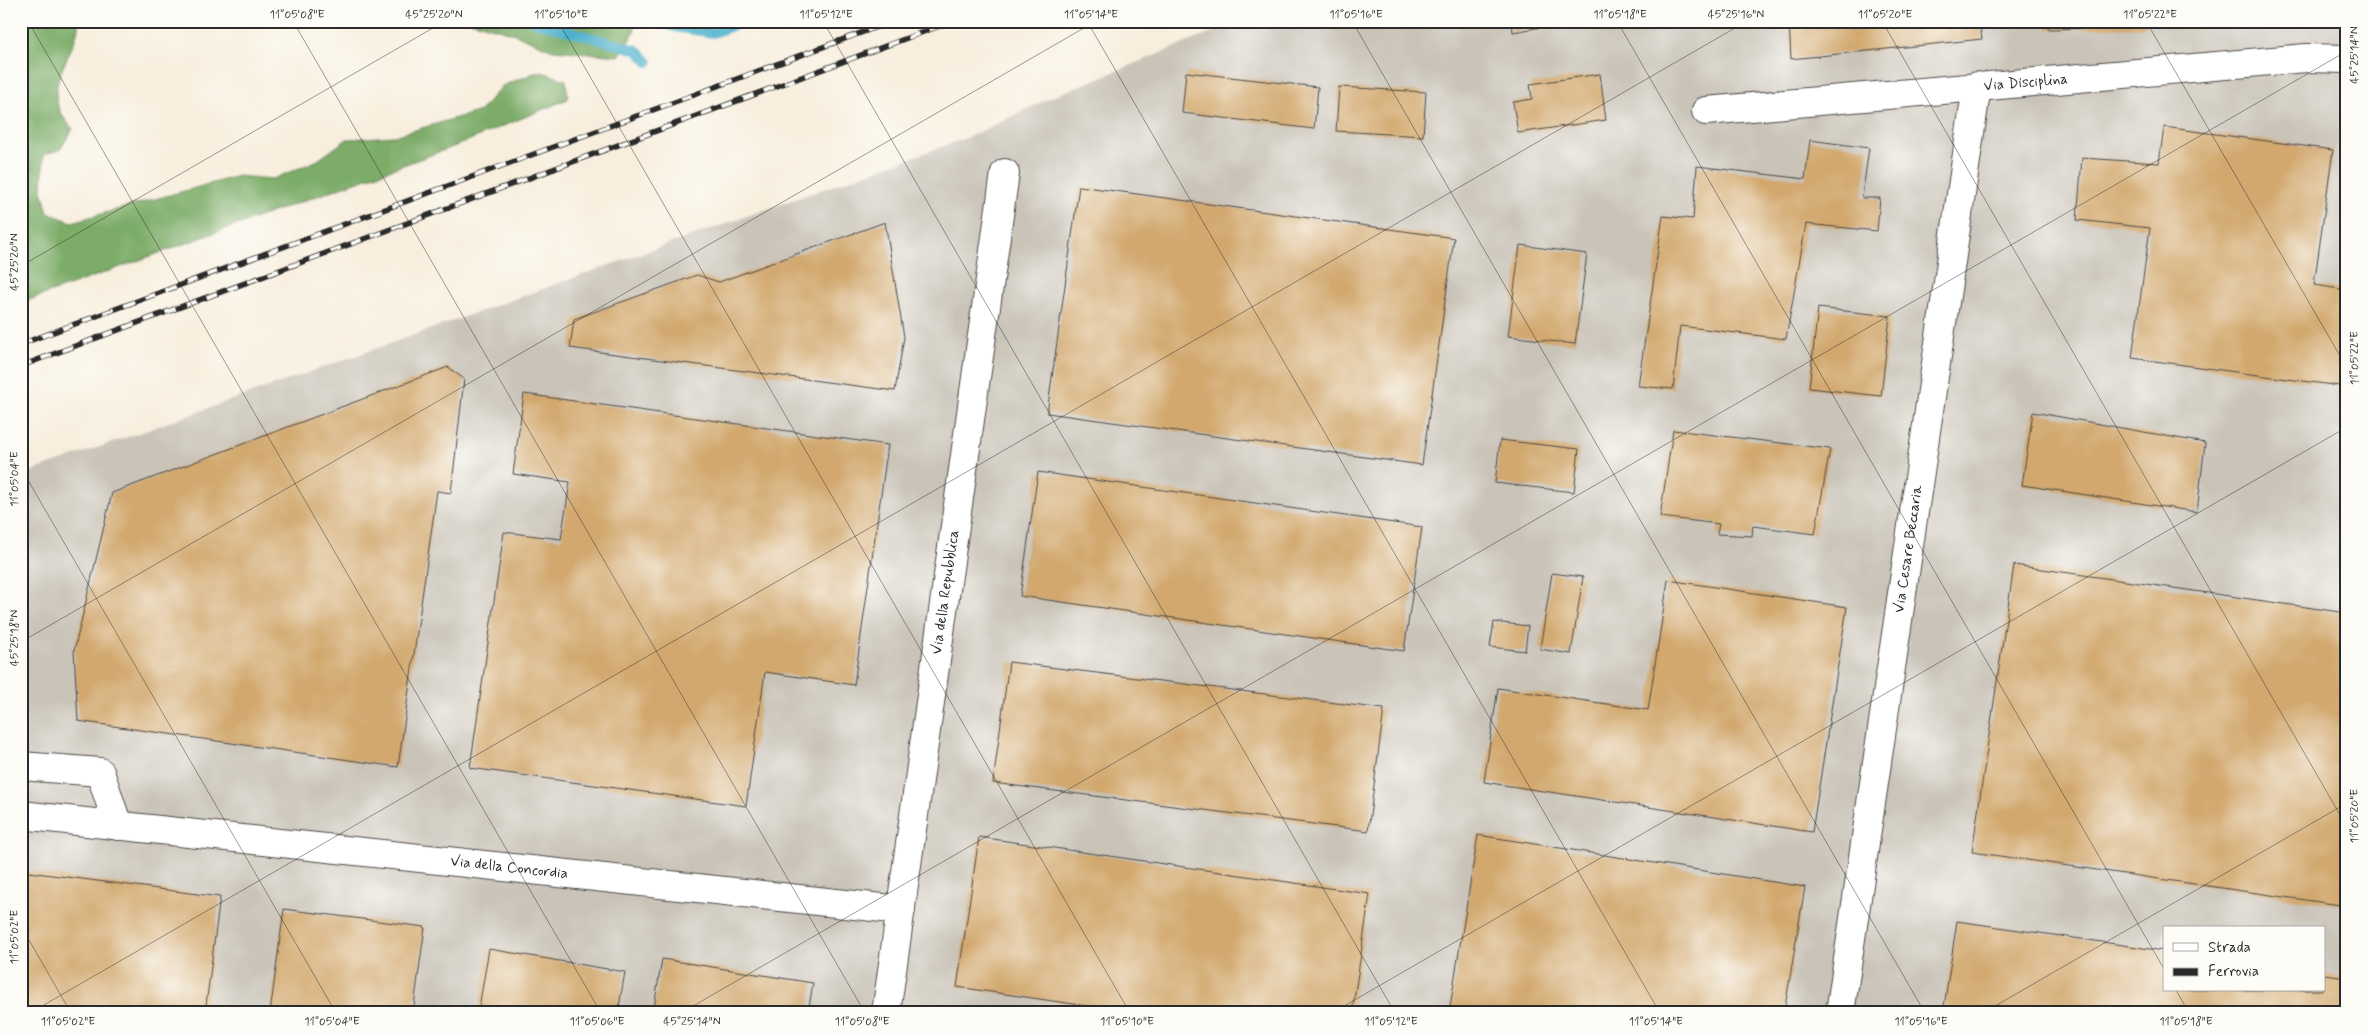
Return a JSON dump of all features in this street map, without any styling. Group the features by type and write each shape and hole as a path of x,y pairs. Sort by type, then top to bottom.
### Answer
{"street":[{"name":"Via Disciplina","path":"1706,111 2306,58 2347,59"},
{"name":"Via Cesare Beccaria","path":"1840,1013 1978,86"},
{"name":"Via della Repubblica","path":"886,1013 1005,173"},
{"path":"21,766 100,772 118,826"},
{"name":"Via della Concordia","path":"21,815 901,910"}],"shaded area":[{"path":"1240,21 2347,21 2347,1013 21,1013 21,475 969,137 1052,97"}],"green space":[{"path":"21,21 79,21 76,36 60,75 57,88 57,101 62,114 73,129 60,150 44,154 42,190 48,213 72,222 238,176 273,179 318,160 347,139 394,136 480,111 502,86 539,71 566,80 568,99 453,147 21,303"},
{"path":"469,21 635,21 634,33 619,56 553,50 512,33"}],"building":[{"path":"1512,21 1573,21 1573,22 1513,32"},
{"path":"1789,21 1979,21 1982,39 1791,59"},
{"path":"2048,21 2145,21 2145,27 2048,29"},
{"path":"2183,21 2302,21 2302,23 2182,29"},
{"path":"1186,72 1318,87 1314,129 1182,113"},
{"path":"1600,74 1606,120 1518,133 1513,102 1532,99 1530,84"},
{"path":"1339,87 1426,92 1423,136 1336,131"},
{"path":"2164,127 2333,150 2314,285 2347,290 2347,387 2132,358 2150,228 2077,220 2082,158 2159,163"},
{"path":"1810,140 1869,148 1862,198 1880,198 1877,231 1806,224 1786,339 1680,326 1673,389 1638,386 1663,216 1693,219 1697,166 1805,179"},
{"path":"1079,186 1454,238 1422,465 1047,413"},
{"path":"885,222 904,337 895,391 570,348 574,319 697,275 719,282"},
{"path":"1520,245 1587,254 1575,344 1508,336"},
{"path":"1818,308 1890,316 1881,396 1809,388"},
{"path":"448,367 464,379 451,493 437,491 398,767 78,721 74,651 112,493"},
{"path":"524,394 888,445 854,685 765,672 746,806 470,768 504,532 561,539 570,482 513,474"},
{"path":"2033,412 2205,443 2197,512 2022,485"},
{"path":"1673,430 1830,449 1815,534 1753,526 1752,536 1717,534 1719,524 1660,517"},
{"path":"1500,440 1579,449 1574,492 1495,483"},
{"path":"1038,472 1422,527 1404,651 1020,596"},
{"path":"2014,565 2347,613 2347,906 1972,852"},
{"path":"1552,573 1583,577 1571,654 1540,649"},
{"path":"1668,580 1847,607 1812,832 1484,782 1498,688 1648,710"},
{"path":"1494,622 1528,626 1525,651 1490,647"},
{"path":"1009,662 1384,709 1368,831 993,783"},
{"path":"1478,835 1805,887 1784,1013 1449,1013"},
{"path":"979,837 1370,894 1352,1013 1135,1013 957,987"},
{"path":"21,871 220,897 205,1013 21,1013"},
{"path":"284,909 425,927 413,1013 270,1013"},
{"path":"1957,921 2163,951 2163,992 2326,992 2326,974 2347,977 2347,1013 1943,1013"},
{"path":"489,949 625,972 618,1013 478,1013"},
{"path":"662,959 813,983 808,1013 653,1013"}],"waterway":[{"path":"532,21 637,50 648,62"},
{"path":"652,21 674,27 713,33 745,21"}],"railway":[{"path":"21,344 893,21"},
{"path":"21,366 953,21"}]}
